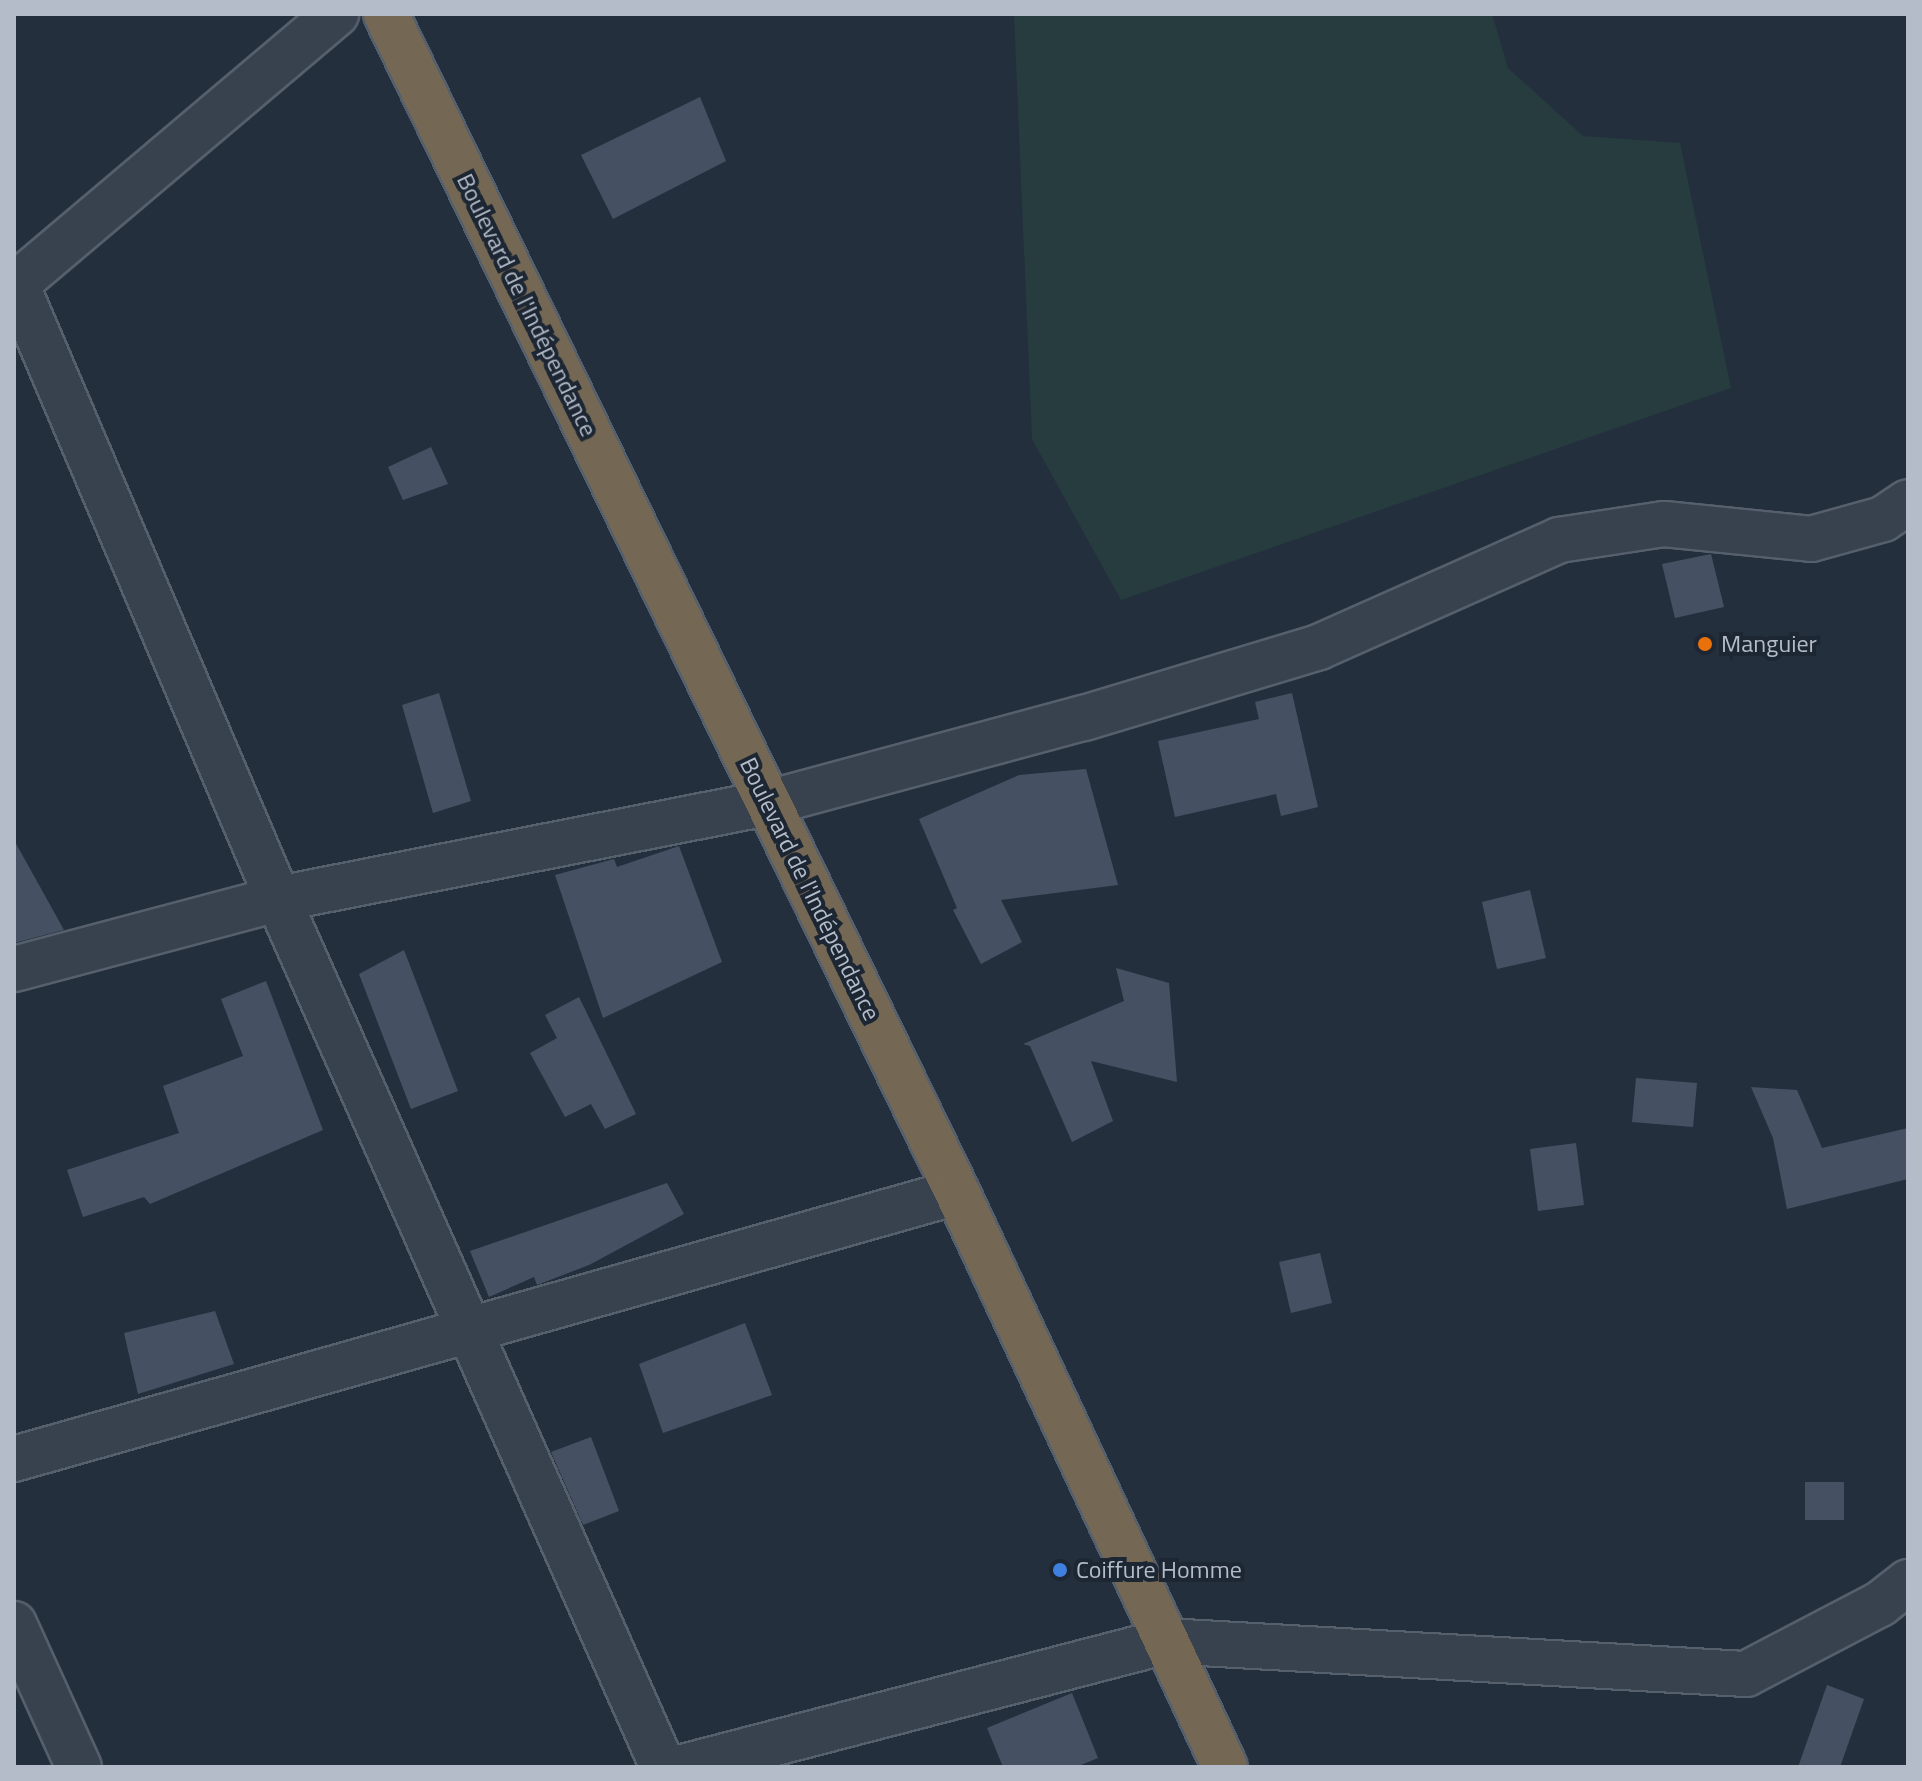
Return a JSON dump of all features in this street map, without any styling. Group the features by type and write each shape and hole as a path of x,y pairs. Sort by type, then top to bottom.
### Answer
{"highway":[{"name":"Boulevard de l'Indépendance","path":"386,14 957,1192 1225,1767"}],"street":[{"path":"336,14 15,285 278,899 663,1767"},
{"path":"14,969 278,899 768,803 1084,718 1319,647 1559,540 1664,524 1811,539 1883,519 1908,502"},
{"path":"14,1459 470,1334 957,1192"},
{"path":"683,1767 1166,1641 1746,1674 1880,1604 1908,1582"},
{"path":"14,1624 79,1767"}],"green space":[{"path":"1014,14 1492,14 1508,68 1583,136 1680,143 1731,388 1121,600 1032,439"}],"building":[{"path":"700,97 726,161 613,219 581,155"},
{"path":"431,447 448,484 403,500 388,467"},
{"path":"1711,554 1724,607 1675,618 1662,564"},
{"path":"439,693 471,801 433,813 402,705"},
{"path":"1292,693 1318,807 1281,816 1276,794 1175,817 1158,741 1259,719 1255,702"},
{"path":"1086,769 1118,885 1001,900 1022,942 981,964 953,910 957,908 919,819 1019,775"},
{"path":"14,840 64,930 14,943"},
{"path":"679,846 722,962 603,1018 555,875 614,859 617,867"},
{"path":"1530,890 1546,958 1497,969 1482,902"},
{"path":"404,950 458,1091 411,1109 359,974"},
{"path":"1116,968 1169,983 1177,1082 1091,1061 1113,1121 1072,1142 1030,1046 1023,1044 1124,1001"},
{"path":"266,981 323,1130 150,1204 144,1197 83,1217 67,1170 179,1133 163,1086 243,1056 221,999"},
{"path":"579,997 636,1114 605,1129 591,1104 565,1117 530,1053 557,1038 545,1015"},
{"path":"1636,1078 1697,1083 1693,1127 1632,1122"},
{"path":"1751,1087 1797,1090 1822,1148 1908,1128 1908,1179 1787,1209 1773,1138"},
{"path":"1576,1143 1584,1205 1538,1211 1530,1149"},
{"path":"667,1183 684,1214 589,1265 537,1285 534,1277 489,1297 470,1251"},
{"path":"1320,1253 1332,1303 1291,1313 1279,1262"},
{"path":"215,1311 234,1364 138,1394 124,1333"},
{"path":"745,1323 772,1395 663,1433 639,1364"},
{"path":"591,1437 619,1511 583,1525 551,1452"},
{"path":"1805,1482 1844,1482 1844,1520 1805,1520"},
{"path":"1827,1685 1864,1699 1840,1767 1798,1767"},
{"path":"1072,1693 1098,1758 1076,1767 1003,1767 987,1728"}],"place":[{"name":"Manguier","path":"1705,644"},
{"name":"Coiffure Homme","path":"1060,1570"}]}
